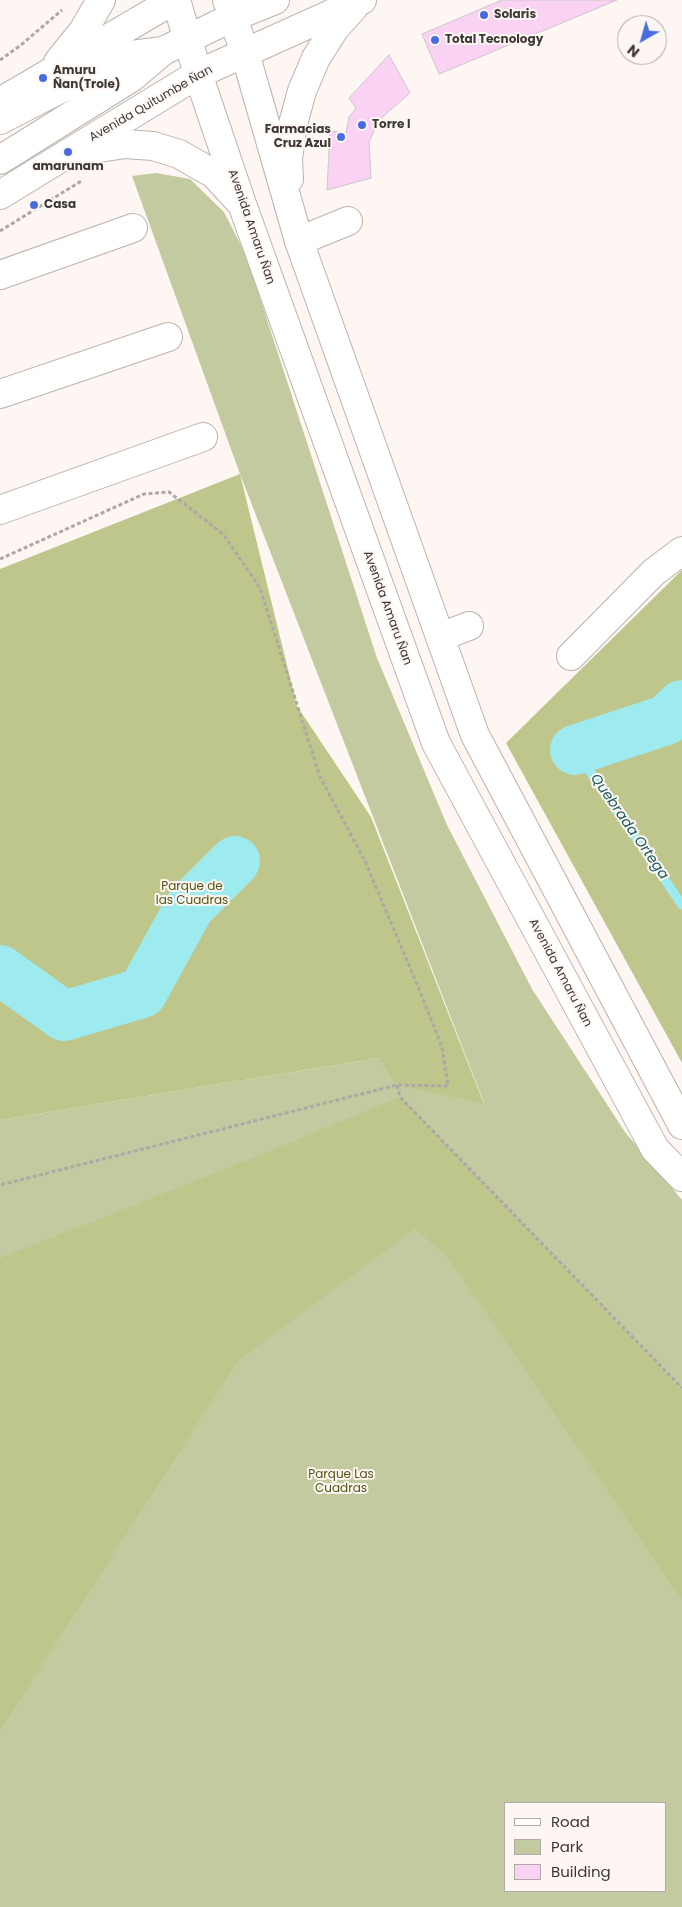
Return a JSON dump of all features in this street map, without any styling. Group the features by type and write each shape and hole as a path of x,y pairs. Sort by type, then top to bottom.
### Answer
{"main road":[{"path":"43,78 64,56 83,31 101,0"},
{"path":"0,102 175,0"},
{"name":"Avenida Amaru Ñan","path":"175,0 242,204 436,743 655,1150 682,1177"},
{"path":"0,160 131,78 163,51 188,39 230,9 275,0"},
{"path":"297,234 289,194 288,159 293,124 302,91 316,58 335,28 360,1"},
{"name":"Avenida Quitumbe Ñan","path":"0,195 198,74 360,1"},
{"path":"230,9 245,53 297,234 475,735 682,1125"},
{"path":"0,120 124,56 163,51"},
{"path":"68,152 124,144 153,146 179,154 214,174 242,204"},
{"path":"297,234 348,220"},
{"path":"0,275 132,228"},
{"path":"2,387 168,337"},
{"path":"0,510 203,437"},
{"path":"571,656 654,572 682,551"},
{"path":"440,637 469,626"}],"path":[{"path":"0,60 21,45 67,5"},
{"path":"0,231 91,175"},
{"path":"0,559 144,494 169,492 223,534 260,588 320,777 365,862 419,989 442,1047 448,1086 397,1085 0,1185"},
{"path":"397,1085 400,1097 682,1388"}],"green space":[{"name":"Parque Las Cuadras","path":"156,173 190,179 224,212 246,255 377,658 447,825 532,989 625,1132 682,1200 682,1907 0,1907 0,1120 379,1058 484,1103 240,474 132,176"},
{"name":"Parque de las Cuadras","path":"240,474 297,706 371,817 484,1104 397,1085 379,1058 0,1120 0,569"},
{"path":"682,570 682,1063 506,743"},
{"path":"400,1097 682,1391 682,1600 448,1257 415,1229 238,1361 0,1730 0,1258 248,1160"}],"building":[{"path":"502,0 617,0 439,74 422,34"},
{"name":"Torre I","path":"389,55 410,93 379,120 369,142 371,178 327,190 330,131 346,133 349,117 356,108 349,98"}],"waterway":[{"path":"575,750 666,720 682,705"},
{"name":"Quebrada Ortega","path":"575,750 682,905"},
{"path":"0,970 64,1016 142,993 190,906 235,861"}],"place":[{"name":"Solaris","path":"484,15"},
{"name":"Total Tecnology","path":"435,40"},
{"name":"Amuru Ñan(Trole)","path":"43,78"},
{"name":"Torre I","path":"362,125"},
{"name":"Farmacias Cruz Azul","path":"341,137"},
{"name":"amarunam","path":"68,152"},
{"name":"Casa","path":"34,205"}]}
